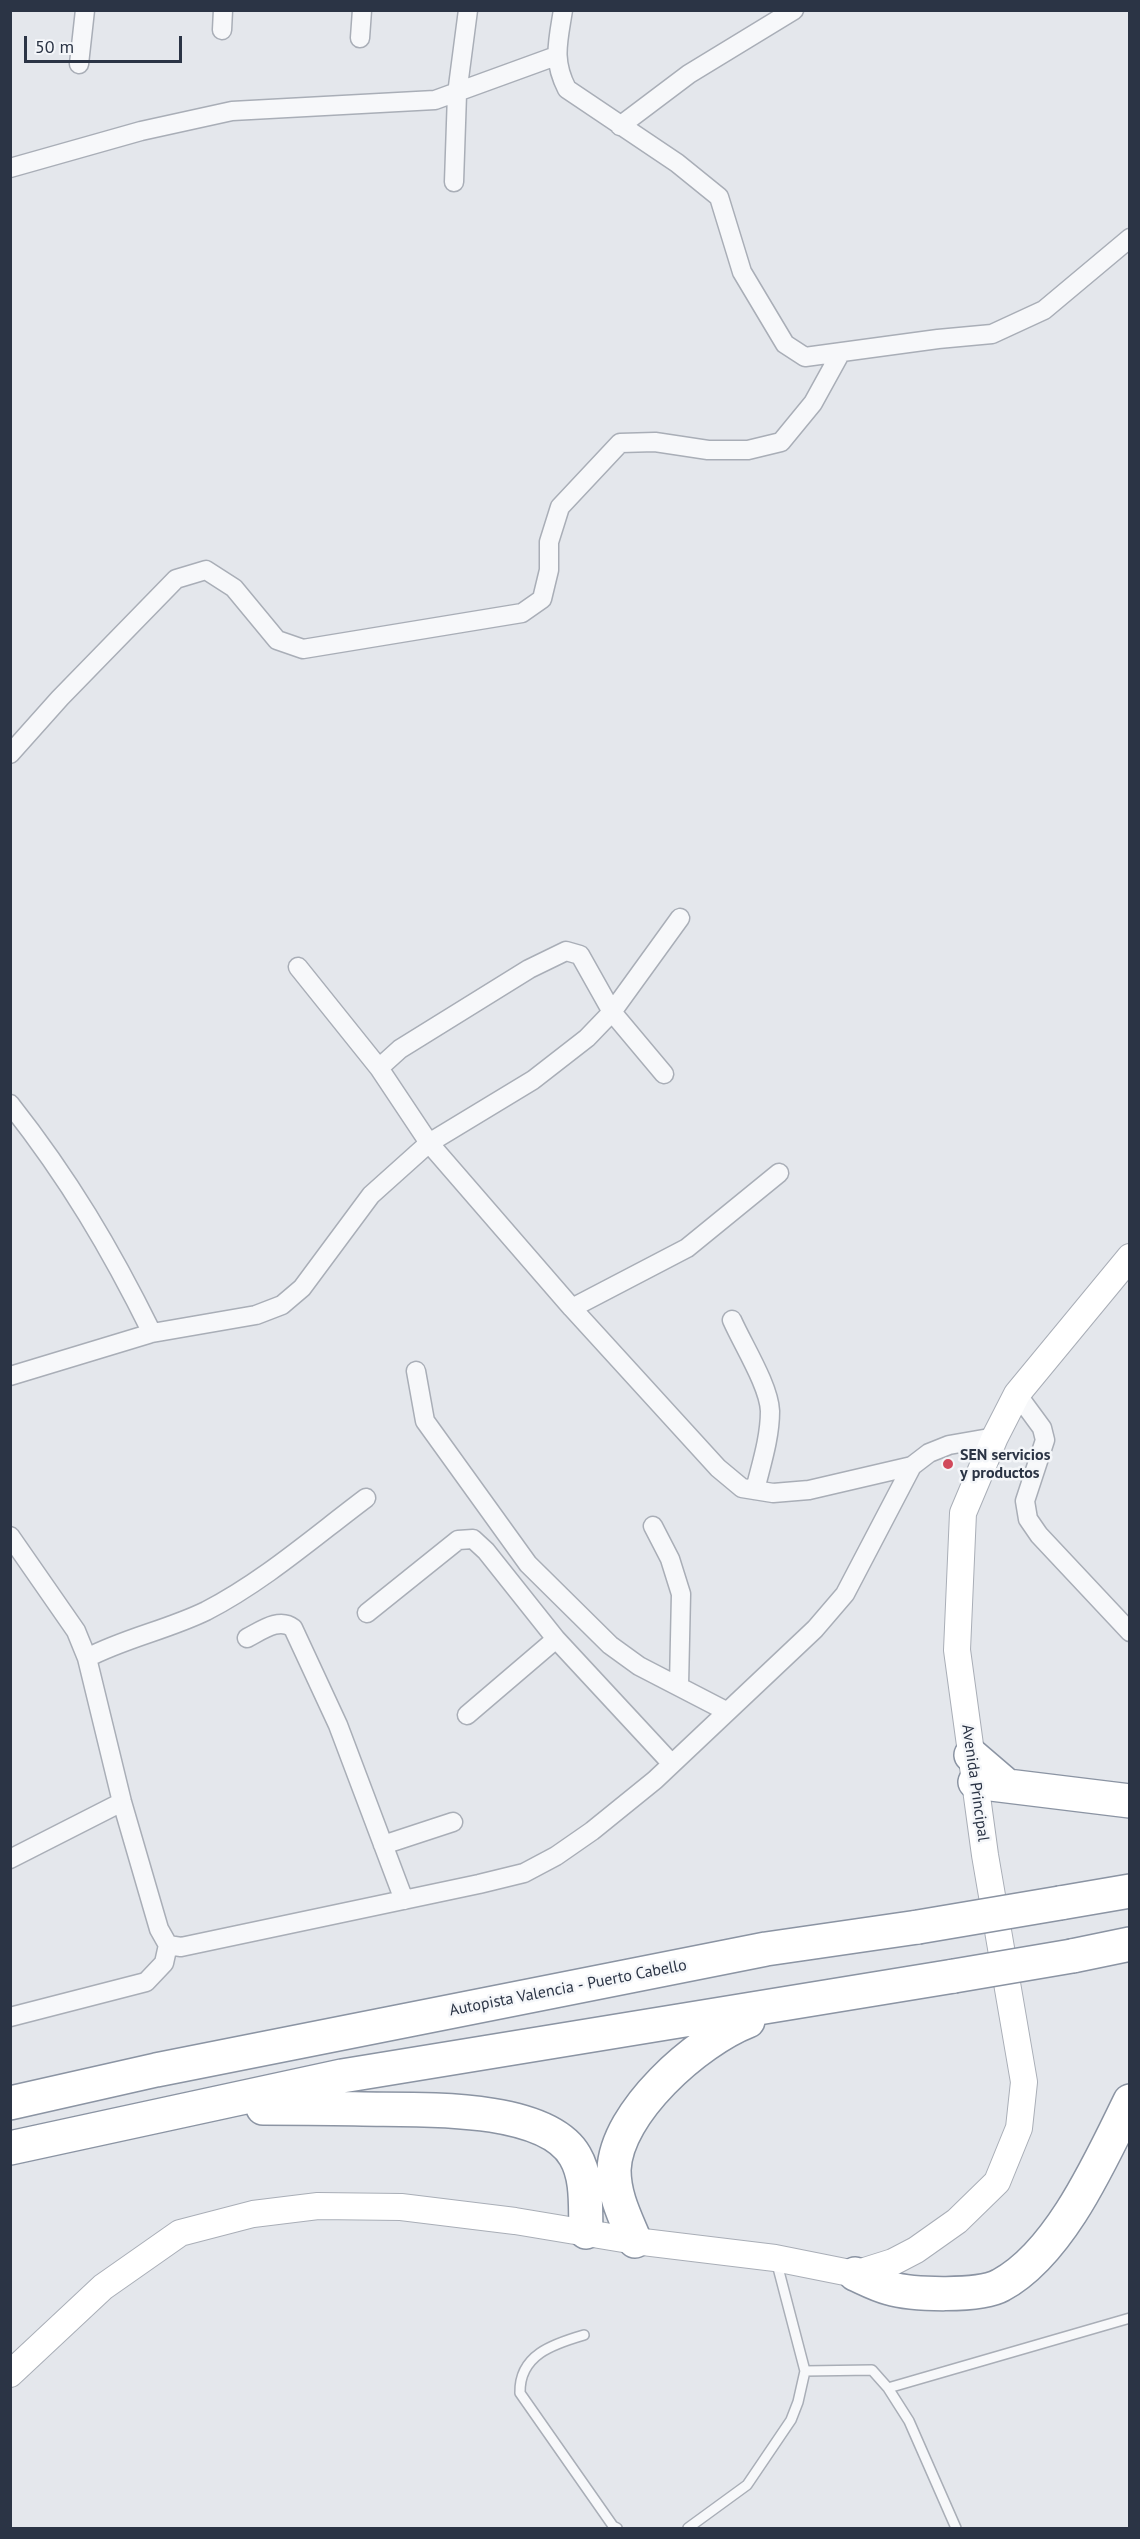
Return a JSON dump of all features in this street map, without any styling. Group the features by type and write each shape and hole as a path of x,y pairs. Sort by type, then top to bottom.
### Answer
{"highway":[{"path":"984,1774 1130,1801"},
{"name":"Autopista Valencia - Puerto Cabello","path":"10,2103 156,2070 754,1951 918,1927 1130,1891"},
{"path":"10,2148 342,2076 808,2002 1130,1944"},
{"path":"635,2241 618,2200 614,2167 625,2134 653,2090 697,2049 722,2033 746,2021 808,2002"},
{"path":"855,2274 889,2288 924,2293 958,2293 1000,2286 1049,2246 1079,2200 1130,2101"},
{"path":"189,2110 321,2107 444,2110 517,2121 544,2129 561,2139 575,2156 584,2180 586,2232"}],"main road":[{"name":"Avenida Principal","path":"855,2274 893,2262 957,2221 997,2182 1019,2128 1024,2082 984,1774 957,1650 963,1513 995,1437 1017,1394 1130,1257"},
{"path":"10,2374 103,2287 180,2233 253,2214 318,2206 401,2207 776,2259 855,2274"}],"street":[{"path":"79,64 86,10"},
{"path":"222,30 223,10"},
{"path":"360,38 362,10"},
{"path":"454,182 457,94 468,10"},
{"path":"563,10 556,56 558,71 567,89 677,163 718,197 742,272 785,344 805,357 992,334 1044,310 1130,238"},
{"path":"620,126 689,74 794,10"},
{"path":"10,168 141,131 232,111 311,105 414,103 457,94 556,56"},
{"path":"10,754 60,698 176,579 206,570 234,588 277,640 303,649 522,612 542,599 549,570 549,542 560,507 620,443 655,442 708,450 748,450 781,442 813,403 840,354"},
{"path":"10,1376 152,1333 255,1315 282,1305 302,1288 371,1195 429,1143 533,1080 587,1038 612,1012 680,918"},
{"path":"379,1068 400,1049 529,969 566,951 580,955 612,1012 664,1074"},
{"path":"298,967 379,1068 429,1143 572,1308 718,1468 742,1488 773,1493 809,1490 912,1466 929,1453 949,1445 995,1437"},
{"path":"10,1104 55,1162 114,1257 152,1333"},
{"path":"572,1308 687,1248 779,1173"},
{"path":"732,1320 766,1394 770,1410 766,1445 755,1490"},
{"path":"416,1371 425,1421 528,1564 610,1645 639,1666 726,1711"},
{"path":"1017,1394 1042,1428 1045,1440 1025,1501 1028,1520 1039,1536 1130,1632"},
{"path":"168,1945 181,1947 524,1873 556,1856 592,1831 672,1764 815,1629 846,1594 912,1466"},
{"path":"87,1658 103,1649 169,1628 218,1604 259,1580 366,1498"},
{"path":"652,1526 670,1559 681,1594 679,1685"},
{"path":"10,1536 76,1631 87,1658 122,1802 159,1929 168,1945 164,1963 146,1982 10,2017"},
{"path":"367,1613 458,1540 473,1539 486,1551 556,1639 672,1764"},
{"path":"247,1638 277,1623 287,1623 293,1628 338,1725 404,1900"},
{"path":"467,1715 556,1639"},
{"path":"10,1859 122,1802"},
{"path":"383,1845 453,1822"}],"lane":[{"path":"688,2529 747,2485 791,2420 806,2371 776,2259"},
{"path":"888,2388 1130,2318"},
{"path":"584,2335 552,2344 538,2354 520,2380 520,2393 612,2526 617,2529"},
{"path":"806,2371 872,2370 888,2388 909,2421 956,2529"}],"place":[{"name":"SEN servicios y productos","path":"948,1464"}]}
